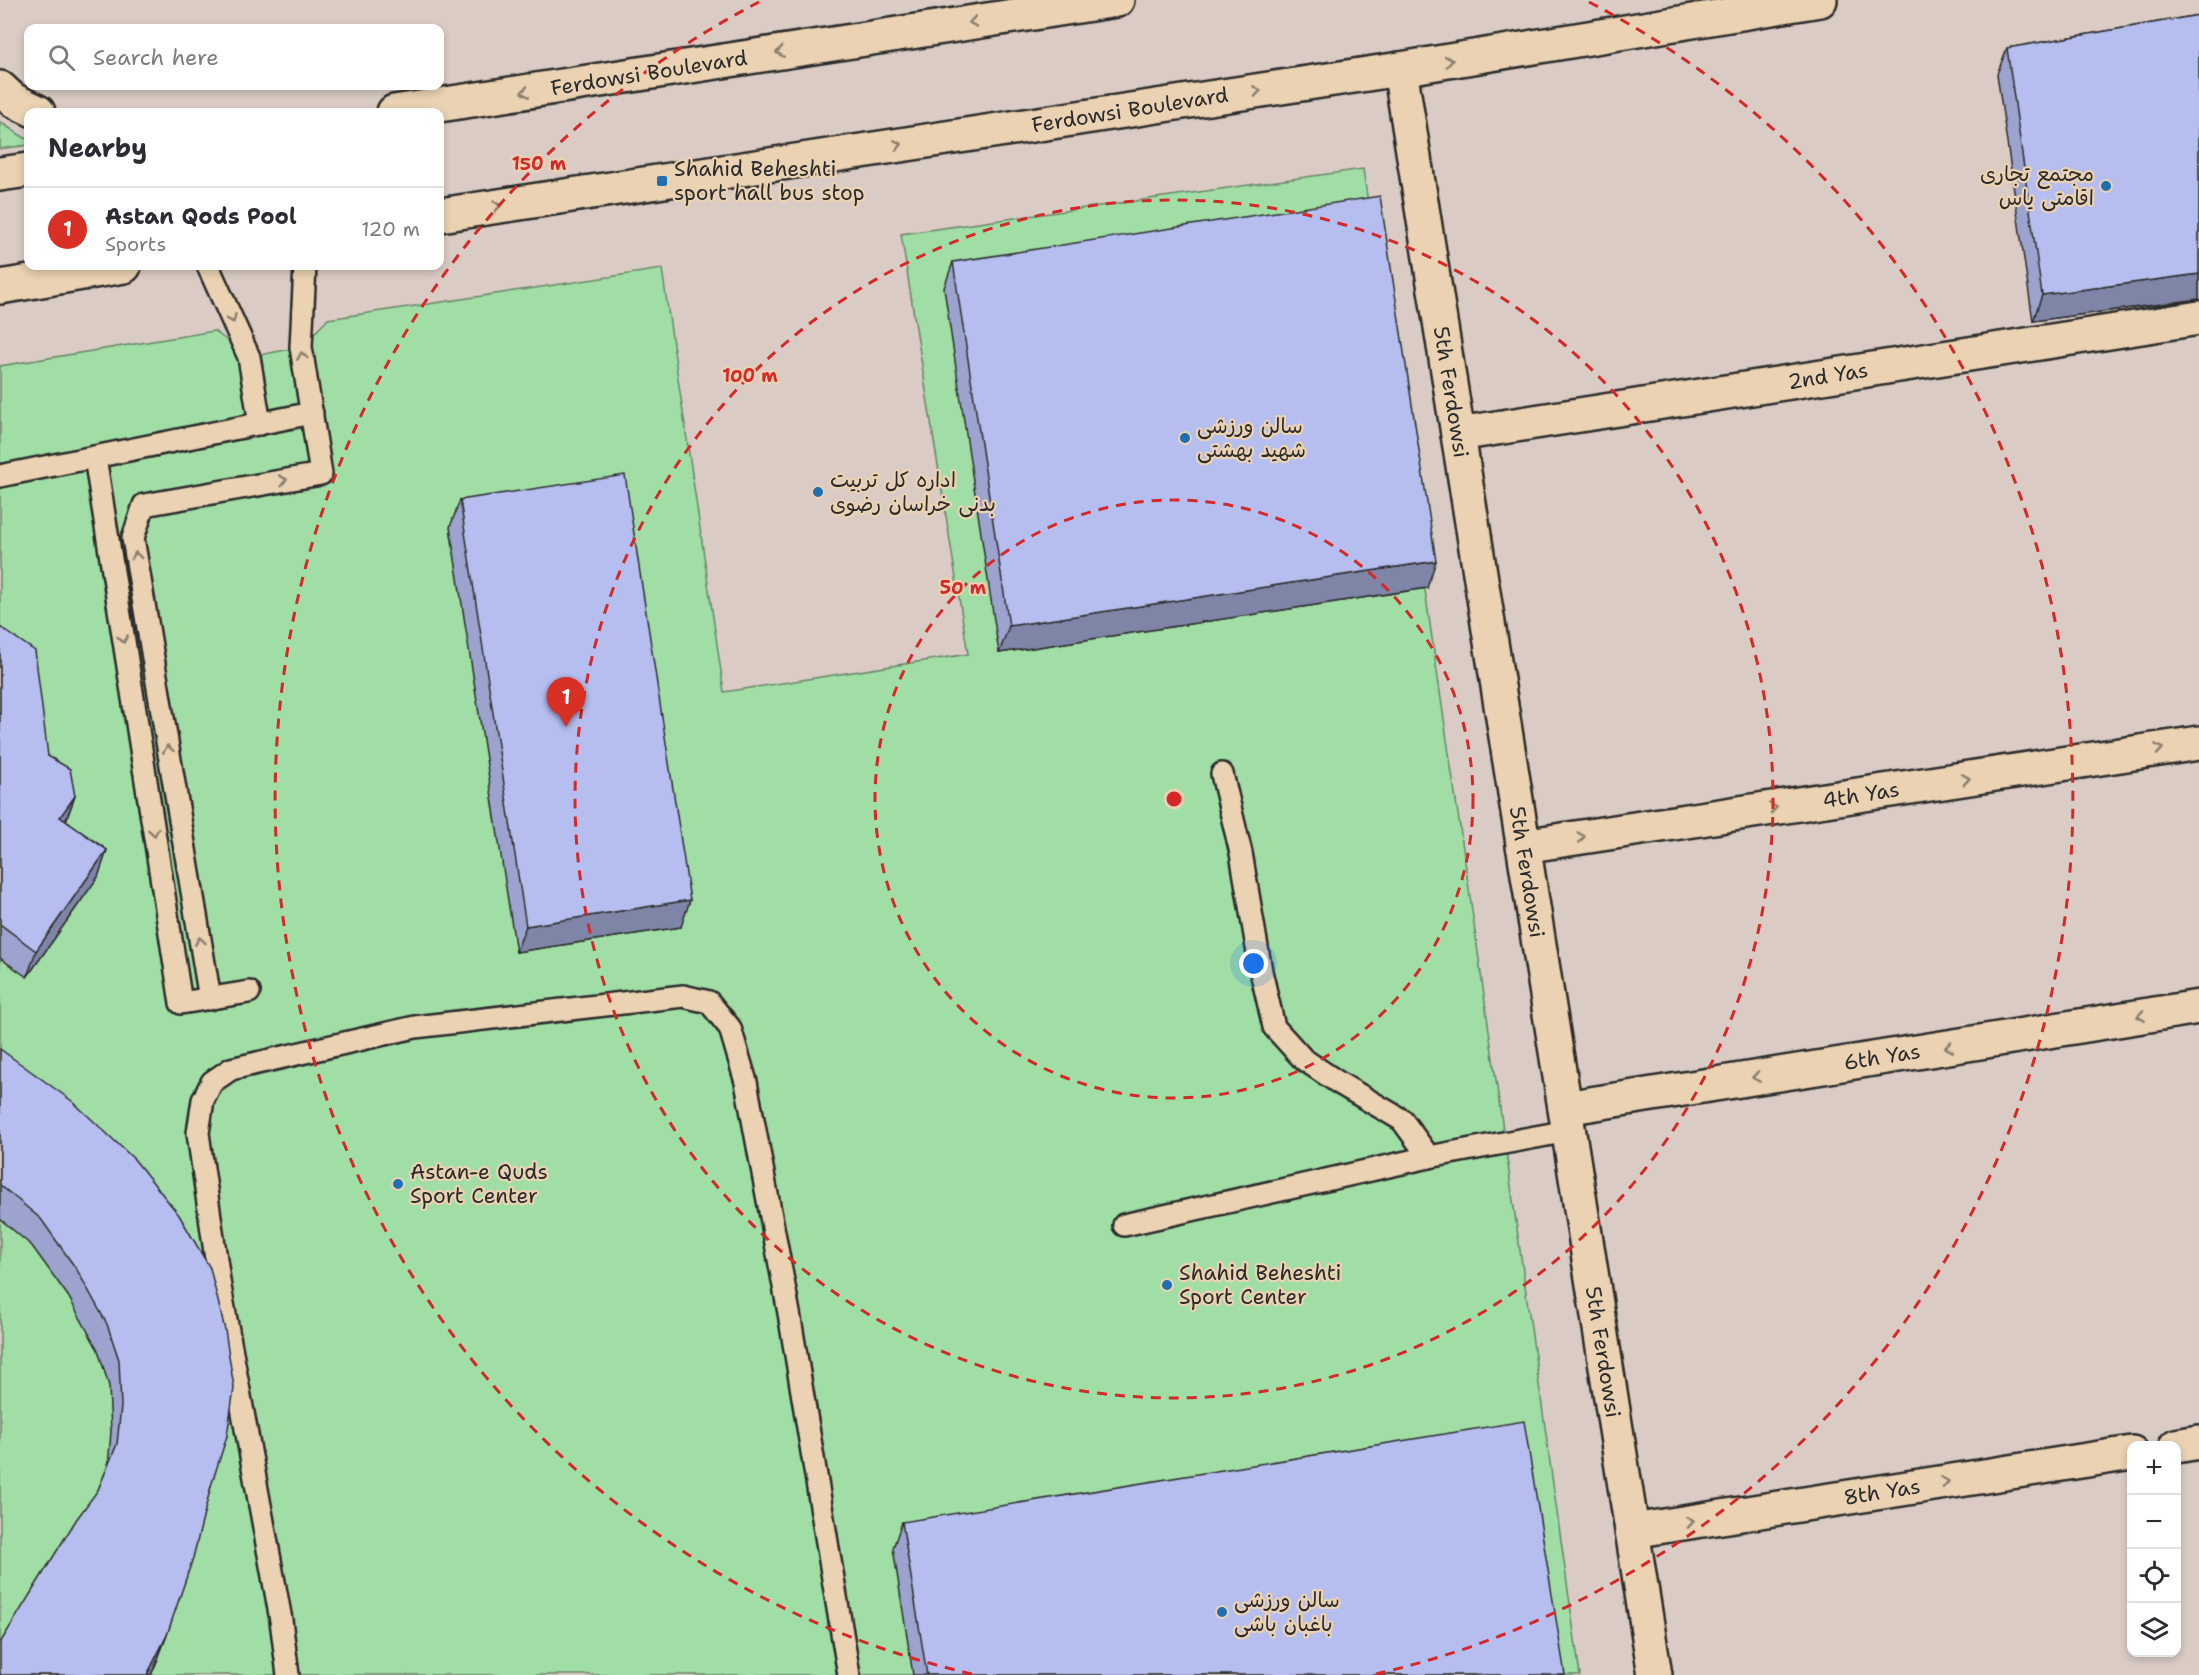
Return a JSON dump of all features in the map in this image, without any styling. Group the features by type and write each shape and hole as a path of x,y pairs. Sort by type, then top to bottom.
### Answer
{"street":[{"name":"Ferdowsi Boulevard","path":"420,108 1117,0"},
{"name":"Ferdowsi Boulevard","path":"444,214 1400,69 1820,0"},
{"name":"5th Ferdowsi","path":"1400,69 1655,1675"},
{"path":"0,88 13,100 30,108"},
{"path":"0,174 24,171"},
{"path":"0,287 100,270"},
{"name":"2nd Yas","path":"1458,434 2199,318"},
{"name":"4th Yas","path":"1523,846 2199,743"},
{"name":"6th Yas","path":"1566,1119 2199,1007"},
{"path":"2181,1445 2199,1442"},
{"name":"8th Yas","path":"1632,1532 2127,1454"}],"lane":[{"path":"210,270 249,357 260,424"},
{"path":"210,999 133,538 144,505 321,474 301,347 305,270"},
{"path":"0,476 312,413"},
{"path":"94,457 181,1003 249,992"},
{"path":"1222,774 1241,853 1261,971 1274,1027 1303,1059 1348,1089 1402,1120 1429,1157"},
{"path":"288,1675 281,1620 220,1287 198,1133 203,1100 212,1082 231,1069 415,1027 683,996 709,1002 730,1028 746,1082 789,1313 849,1675"},
{"path":"1124,1225 1429,1157 1566,1119"}],"green space":[{"path":"0,122 24,137 24,146 0,149"},
{"path":"1363,169 1470,896 1580,1675 0,1675 0,366 214,331 249,357 301,347 328,319 662,269 724,692 968,654 901,234"}],"building":[{"name":"مجتمع تجاری اقامتی یاس","path":"2199,15 2199,274 2042,295 2007,48"},
{"name":"سالن ورزشی شهید بهشتی","path":"1380,196 1436,561 1009,626 953,262"},
{"path":"625,475 690,900 526,926 460,500"},
{"path":"0,627 35,651 48,756 70,769 75,796 60,817 107,850 36,951 0,924"},
{"path":"0,1049 72,1101 134,1159 179,1215 210,1268 225,1330 234,1388 227,1436 211,1486 193,1558 167,1635 147,1675 0,1675 0,1643 76,1520 98,1490 117,1444 121,1406 119,1360 107,1324 77,1270 41,1219 0,1185"},
{"name":"سالن ورزشی باغبان باشی","path":"1524,1421 1565,1675 927,1675 902,1522"}],"place":[{"name":"Shahid Beheshti sport hall bus stop","path":"662,181"},
{"name":"مجتمع تجاری اقامتی یاس","path":"2106,186"},
{"name":"سالن ورزشی شهید بهشتی","path":"1185,438"},
{"name":"اداره کل تربیت بدنی خراسان رضوی","path":"818,492"},
{"name":"Astan Qods Pool","path":"566,727"},
{"name":"Astan-e Quds Sport Center","path":"398,1184"},
{"name":"Shahid Beheshti Sport Center","path":"1167,1285"},
{"name":"سالن ورزشی باغبان باشی","path":"1222,1612"}]}
